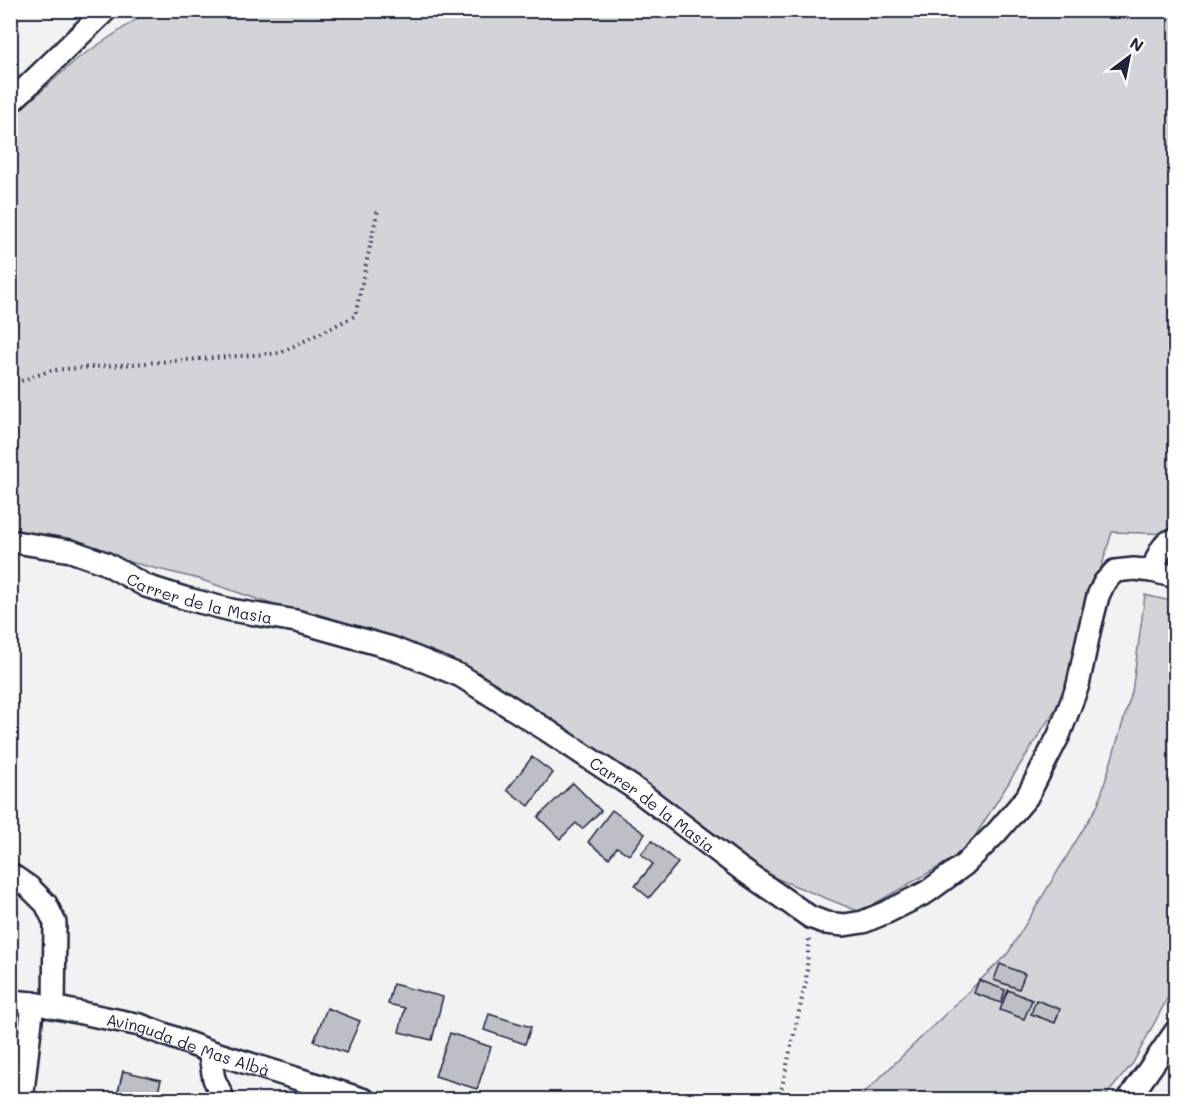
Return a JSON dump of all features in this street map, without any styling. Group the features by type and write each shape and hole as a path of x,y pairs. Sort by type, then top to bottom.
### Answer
{"street":[{"path":"10,103 106,10"},
{"path":"1176,540 1172,539 1163,547 1152,571 1176,577"},
{"name":"Carrer de la Masia","path":"10,543 71,551 105,563 146,586 231,610 296,621 392,648 461,676 634,788 741,870 810,917 826,923 844,925 863,922 927,892 964,865 998,832 1027,797 1059,735 1078,685 1098,596 1104,583 1115,572 1134,569 1152,571"},
{"path":"10,874 29,887 46,904 55,923 54,1007"},
{"name":"Avinguda de Mas Albà","path":"10,1001 33,1003 140,1025 209,1051 365,1100"},
{"path":"22,1100 33,1003"},
{"path":"1128,1100 1176,1031"},
{"path":"209,1051 214,1079 224,1100"}],"path":[{"path":"10,385 52,370 280,353 355,316 378,209"},
{"path":"780,1100 806,981 810,917"}],"shaded area":[{"path":"149,11 1175,11 1175,534 1112,532 1061,700 965,852 860,912 763,873 465,671 199,579 11,533 10,119 77,59"},
{"path":"1145,595 1175,602 1175,984 1133,1063 1103,1099 857,1100 1008,953 1098,805 1132,692"}],"building":[{"path":"532,757 553,773 529,806 507,790"},
{"path":"573,783 601,811 582,829 576,823 560,839 538,817"},
{"path":"612,810 645,834 629,855 617,847 609,858 588,842"},
{"path":"652,841 678,863 649,898 635,886 653,864 641,854"},
{"path":"1000,964 1025,974 1019,989 994,980"},
{"path":"979,980 1005,990 1001,1003 974,993"},
{"path":"393,984 443,997 432,1040 399,1032 405,1008 388,1004"},
{"path":"1008,990 1032,1000 1024,1019 1000,1010"},
{"path":"1036,1000 1060,1009 1055,1023 1031,1014"},
{"path":"327,1008 360,1021 346,1053 314,1041"},
{"path":"489,1014 531,1027 525,1044 484,1030"},
{"path":"450,1033 491,1047 477,1089 435,1076"},
{"path":"123,1071 161,1080 156,1100 116,1100"}]}
